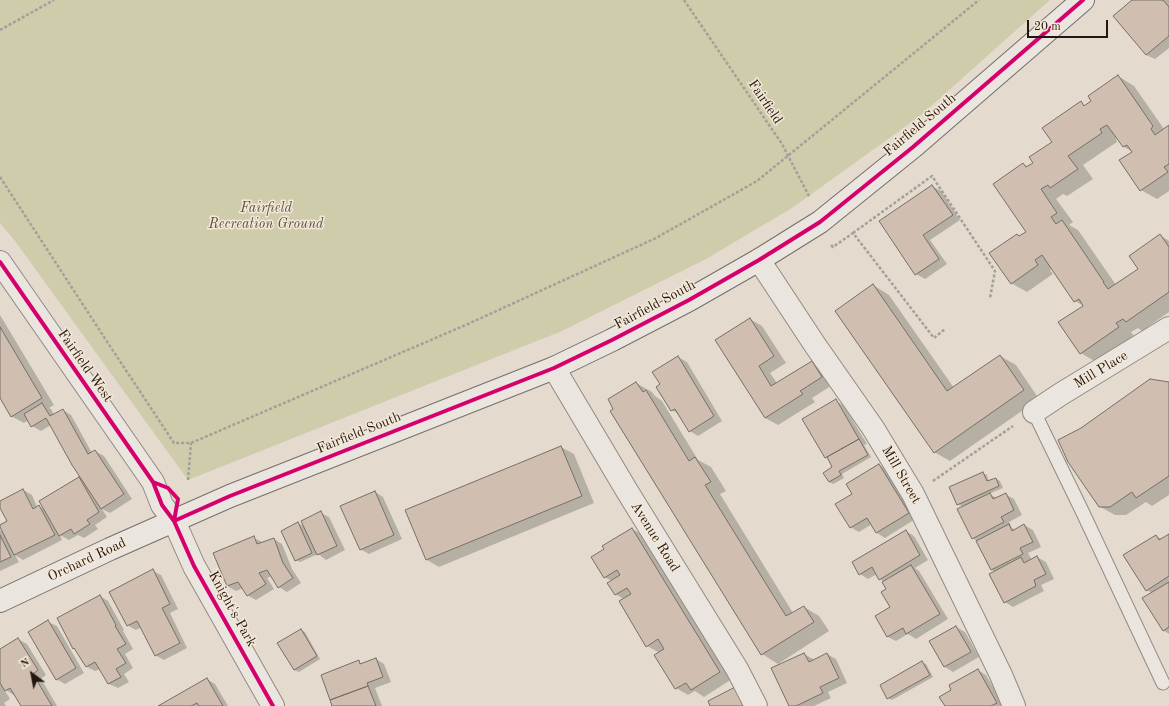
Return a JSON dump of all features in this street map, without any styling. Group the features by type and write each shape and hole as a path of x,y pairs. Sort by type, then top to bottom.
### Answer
{"street":[{"name":"Fairfield South","path":"174,521 237,493 554,368 689,300 759,260 820,222 912,146 1083,0"},
{"name":"Mill Street","path":"759,260 815,345 873,428 913,494 1001,675 1014,706"},
{"name":"Fairfield West","path":"0,262 152,482 162,505 174,521"},
{"name":"Mill Place","path":"1034,412 1169,328"},
{"name":"Avenue Road","path":"554,368 627,491 737,669 756,706"},
{"name":"Orchard Road","path":"0,601 110,549 174,521"},
{"name":"Knight's Park","path":"174,521 194,566 274,706"}],"lane":[{"path":"1034,412 1087,520 1163,683"}],"path":[{"path":"0,30 54,0"},
{"path":"0,177 174,443 191,443 468,324 656,238 757,181 979,0"},
{"path":"945,329 934,338 853,233 932,176 995,270 990,298"},
{"path":"913,494 1034,412"},
{"path":"188,480 191,443"}],"green space":[{"name":"Fairfield Recreation Ground","path":"0,0 1050,0 920,116 792,208 706,259 562,331 188,480 15,241 0,223"}],"building":[{"path":"1132,0 1163,0 1169,7 1169,36 1146,55 1113,16"},
{"path":"1118,75 1153,126 1151,129 1155,135 1169,125 1169,164 1164,167 1168,172 1140,191 1119,160 1132,152 1127,145 1123,147 1107,125 1100,129 1102,133 1068,156 1078,169 1050,188 1048,185 1041,189 1057,213 1051,217 1056,224 1062,220 1108,289 1138,269 1129,256 1160,234 1169,247 1169,292 1126,322 1123,319 1116,323 1119,327 1080,354 1058,322 1083,306 1079,299 1074,302 1042,255 1035,260 1038,265 1011,284 989,253 1017,234 1019,236 1026,232 993,184 1023,163 1026,167 1033,163 1029,157 1052,142 1042,128 1081,101 1084,106 1091,101 1088,96"},
{"path":"932,185 953,215 923,235 939,259 915,275 879,221"},
{"path":"873,284 947,391 1000,355 1024,390 934,453 835,311"},
{"path":"750,318 774,356 759,366 771,386 812,361 822,377 800,391 803,394 765,418 715,340"},
{"path":"0,327 42,398 11,417 0,398"},
{"path":"678,356 714,416 689,432 675,409 671,411 656,387 660,384 652,372"},
{"path":"1150,379 1169,382 1169,476 1136,498 1132,492 1110,507 1099,507 1068,462 1058,440 1081,428"},
{"path":"636,382 643,392 646,390 689,461 695,457 711,482 705,485 786,616 804,606 814,622 761,655 610,411 613,409 608,399"},
{"path":"836,399 859,439 825,458 802,419"},
{"path":"42,403 50,416 63,409 88,454 95,450 124,494 101,509 72,465 46,418 31,427 24,414"},
{"path":"859,439 868,455 839,471 841,475 829,482 823,473 832,467 827,457"},
{"path":"561,446 582,496 426,560 405,510"},
{"path":"879,464 909,513 876,533 867,518 850,528 835,504 852,494 846,484"},
{"path":"983,472 987,481 996,478 999,486 957,505 949,487"},
{"path":"79,477 99,512 87,520 90,524 74,534 71,529 59,536 39,501"},
{"path":"23,489 33,509 39,505 55,535 14,555 0,527 0,525 7,521 0,508 0,501"},
{"path":"375,491 394,535 360,550 340,506"},
{"path":"990,493 993,499 1006,493 1014,510 1001,517 1004,522 972,539 957,509"},
{"path":"321,511 337,546 317,555 301,521"},
{"path":"298,522 312,553 295,561 281,531"},
{"path":"1009,524 1012,531 1024,524 1033,542 1020,548 1023,554 991,570 976,541"},
{"path":"632,528 720,672 691,690 686,683 675,689 654,655 664,649 658,639 646,647 619,601 631,594 627,588 615,595 607,583 620,575 617,570 604,578 591,557 604,549 602,546"},
{"path":"906,530 920,555 879,580 872,567 859,575 852,562"},
{"path":"1169,534 1169,576 1146,591 1123,555 1156,535 1159,540"},
{"path":"0,535 11,557 0,562"},
{"path":"254,536 257,544 274,538 283,563 293,578 278,588 267,570 259,573 266,584 247,596 238,582 227,586 213,553"},
{"path":"1037,556 1046,574 1034,580 1036,586 1004,603 989,574 1021,557 1024,563"},
{"path":"911,565 940,614 906,634 903,628 887,637 875,616 890,607 881,592 886,589 882,582"},
{"path":"153,569 170,604 162,608 180,643 155,656 137,621 127,626 109,592"},
{"path":"1169,582 1169,627 1163,631 1142,598"},
{"path":"100,595 116,625 115,626 126,644 117,649 126,663 116,669 121,677 108,684 95,662 86,667 74,648 73,649 57,618"},
{"path":"48,620 76,668 56,680 28,632"},
{"path":"956,626 971,652 944,667 929,641"},
{"path":"301,629 317,656 294,670 277,643"},
{"path":"18,638 38,670 33,674 52,706 21,706 10,688 5,691 0,683 0,649"},
{"path":"804,653 809,662 827,653 839,678 820,687 823,693 796,706 789,706 771,668"},
{"path":"376,658 383,677 367,683 368,686 330,700 321,675 359,660 360,664"},
{"path":"922,661 930,675 887,699 880,685"},
{"path":"978,669 997,703 991,706 945,706 939,697 951,690 949,685"},
{"path":"207,678 223,706 199,706 197,703 191,706 158,706"},
{"path":"741,684 752,706 710,706 708,701"},
{"path":"368,686 376,706 332,706 330,700"}],"cycle path":[{"path":"174,521 230,496 554,368 689,300 759,260 820,222 913,147 1083,0"},
{"path":"0,262 153,482 162,505 174,521 194,566 273,706"},
{"path":"153,482 168,488 178,499 174,521"}]}
